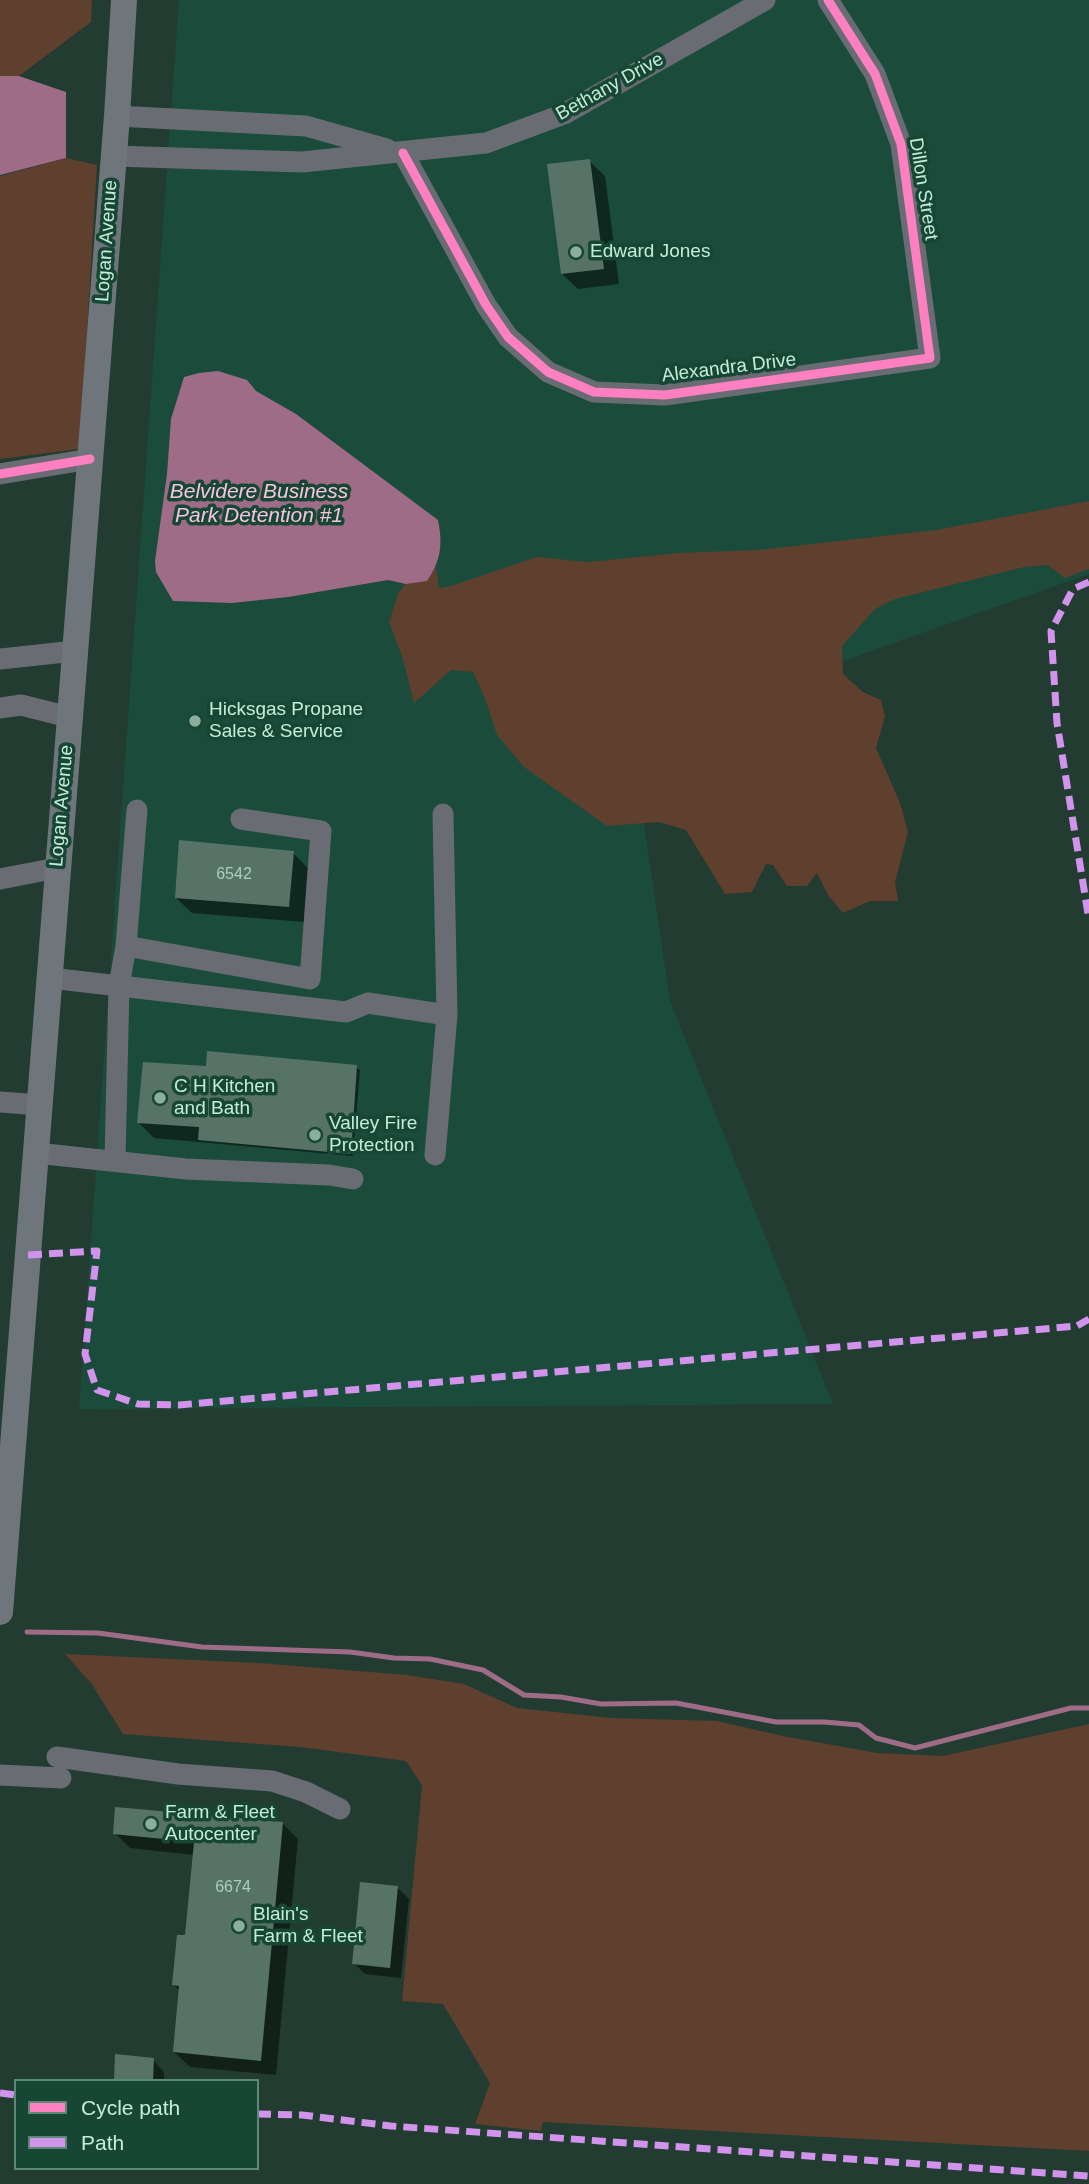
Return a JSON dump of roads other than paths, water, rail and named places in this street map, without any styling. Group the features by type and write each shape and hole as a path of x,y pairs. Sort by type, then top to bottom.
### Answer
{"main road":[{"name":"Logan Avenue","path":"0,1612 124,0"}],"street":[{"name":"Bethany Drive","path":"114,156 302,162 486,143 564,114 765,0"},
{"name":"Dillon Street","path":"828,0 875,74 901,144 930,358"},
{"name":"Bethany Drive","path":"117,116 306,126 403,153"},
{"name":"Alexandra Drive","path":"403,153 486,306 508,337 548,372 594,392 665,396 930,358"},
{"path":"0,474 90,459"},
{"path":"0,659 75,652"},
{"path":"0,708 21,705 69,717"},
{"path":"115,1161 119,986 137,810"},
{"path":"435,1155 447,1015 443,814"},
{"path":"125,946 310,979 321,831 241,819"},
{"path":"0,879 57,868"},
{"path":"50,978 346,1012 368,1003 447,1015"},
{"path":"0,1102 40,1105"},
{"path":"36,1153 186,1169 329,1175 353,1179"},
{"path":"0,1775 59,1768 272,1781 306,1792 340,1809"}],"water":[{"path":"0,76 19,76 66,92 66,158 0,175"},
{"name":"Belvidere Business Park Detention #1","path":"218,371 247,380 256,391 296,414 438,520 440,552 427,581 406,584 388,580 288,597 232,603 173,601 156,572 155,561 167,474 171,419 184,377"}],"waterway":[{"path":"27,1632 98,1633 202,1647 350,1652 394,1658 430,1659 483,1670 524,1695 561,1697 601,1704 676,1703 776,1722 859,1725 876,1738 915,1748 1071,1708 1089,1708"}],"place":[{"name":"Edward Jones","path":"576,252"},
{"name":"Hicksgas Propane Sales & Service","path":"195,721"},
{"name":"C H Kitchen and Bath","path":"160,1098"},
{"name":"Valley Fire Protection","path":"315,1135"},
{"name":"Farm & Fleet Autocenter","path":"151,1824"},
{"name":"Blain's Farm & Fleet","path":"239,1926"}]}
